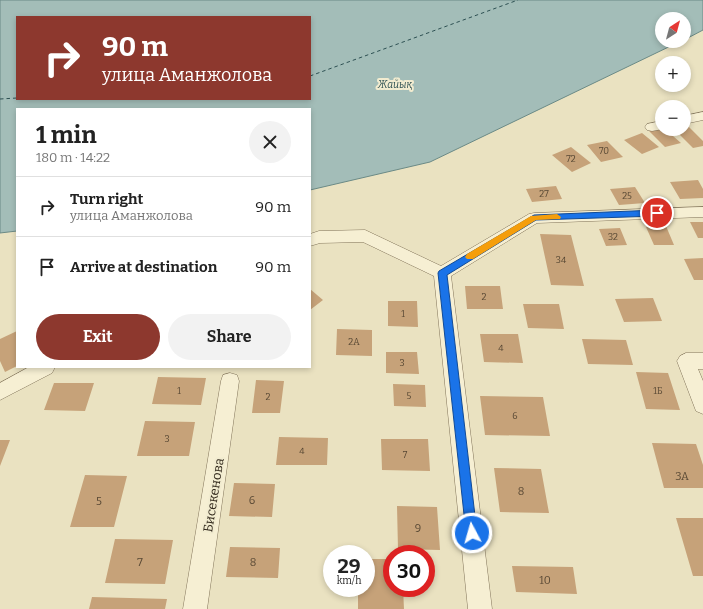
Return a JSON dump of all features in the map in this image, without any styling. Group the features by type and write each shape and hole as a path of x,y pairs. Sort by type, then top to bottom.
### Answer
{"street":[{"path":"691,119 703,116"},
{"path":"442,273 534,218 703,212"},
{"path":"311,240 318,237 365,236 442,273"},
{"path":"442,273 480,609"},
{"path":"695,361 703,405"},
{"path":"0,392 44,368"},
{"name":"Бисекенова","path":"195,609 230,381"}],"water":[{"name":"Жайық","path":"0,0 703,0 703,30 691,36 691,12 655,12 655,48 666,48 430,162 311,190 311,108 16,108 16,231 0,233"}],"building":[{"path":"655,128 655,136 673,136 681,143 665,147 648,130"},
{"path":"691,129 703,141 703,146 693,148 681,136 691,136"},
{"path":"642,133 659,147 642,154 624,140"},
{"path":"607,141 623,157 601,162 587,145"},
{"path":"571,147 591,163 572,172 552,155"},
{"path":"698,180 703,189 703,198 680,199 670,182"},
{"path":"556,186 562,199 532,202 526,189"},
{"path":"635,187 645,203 619,205 610,189"},
{"path":"690,222 703,222 703,238 698,238"},
{"path":"666,226 674,245 654,245 646,227"},
{"path":"620,228 627,245 606,246 599,229"},
{"path":"540,234 571,235 584,286 551,285"},
{"path":"703,258 703,280 694,280 684,259"},
{"path":"465,286 500,286 503,309 467,309"},
{"path":"311,290 323,300 311,309"},
{"path":"653,298 662,321 624,322 615,299"},
{"path":"388,301 417,301 418,327 388,326"},
{"path":"523,304 559,304 564,329 528,328"},
{"path":"337,329 372,330 372,356 336,355"},
{"path":"16,331 16,366 5,372 0,361 0,339"},
{"path":"480,334 518,334 523,363 484,362"},
{"path":"582,339 626,340 633,365 588,364"},
{"path":"386,352 417,352 419,374 386,373"},
{"path":"636,372 668,373 680,410 646,409"},
{"path":"158,377 206,378 201,405 152,404"},
{"path":"256,380 284,381 280,413 252,413"},
{"path":"54,383 94,383 85,411 44,410"},
{"path":"393,384 425,385 426,407 394,406"},
{"path":"480,396 543,397 550,436 485,435"},
{"path":"145,421 195,422 189,456 137,456"},
{"path":"279,437 328,438 327,465 276,465"},
{"path":"381,439 428,439 430,471 382,470"},
{"path":"0,440 10,440 0,466"},
{"path":"652,443 696,444 703,465 703,488 664,488"},
{"path":"494,468 541,469 549,513 500,512"},
{"path":"85,475 127,476 114,527 70,527"},
{"path":"234,483 275,484 272,517 229,516"},
{"path":"397,506 437,507 440,550 435,550 435,545 398,545"},
{"path":"676,518 703,518 703,576 693,576"},
{"path":"115,539 173,540 165,584 105,583"},
{"path":"230,547 280,548 278,578 226,577"},
{"path":"375,559 383,559 383,597 403,597 404,609 358,609 358,597 375,597"},
{"path":"512,566 573,567 577,594 516,592"},
{"path":"92,597 167,599 165,609 89,609"}],"ferry route":[{"path":"311,76 518,0"},
{"path":"0,99 16,98"}],"slow traffic":[{"path":"470,257 534,218 557,217"}],"route":[{"path":"472,533 442,273 534,218 657,213"}]}
